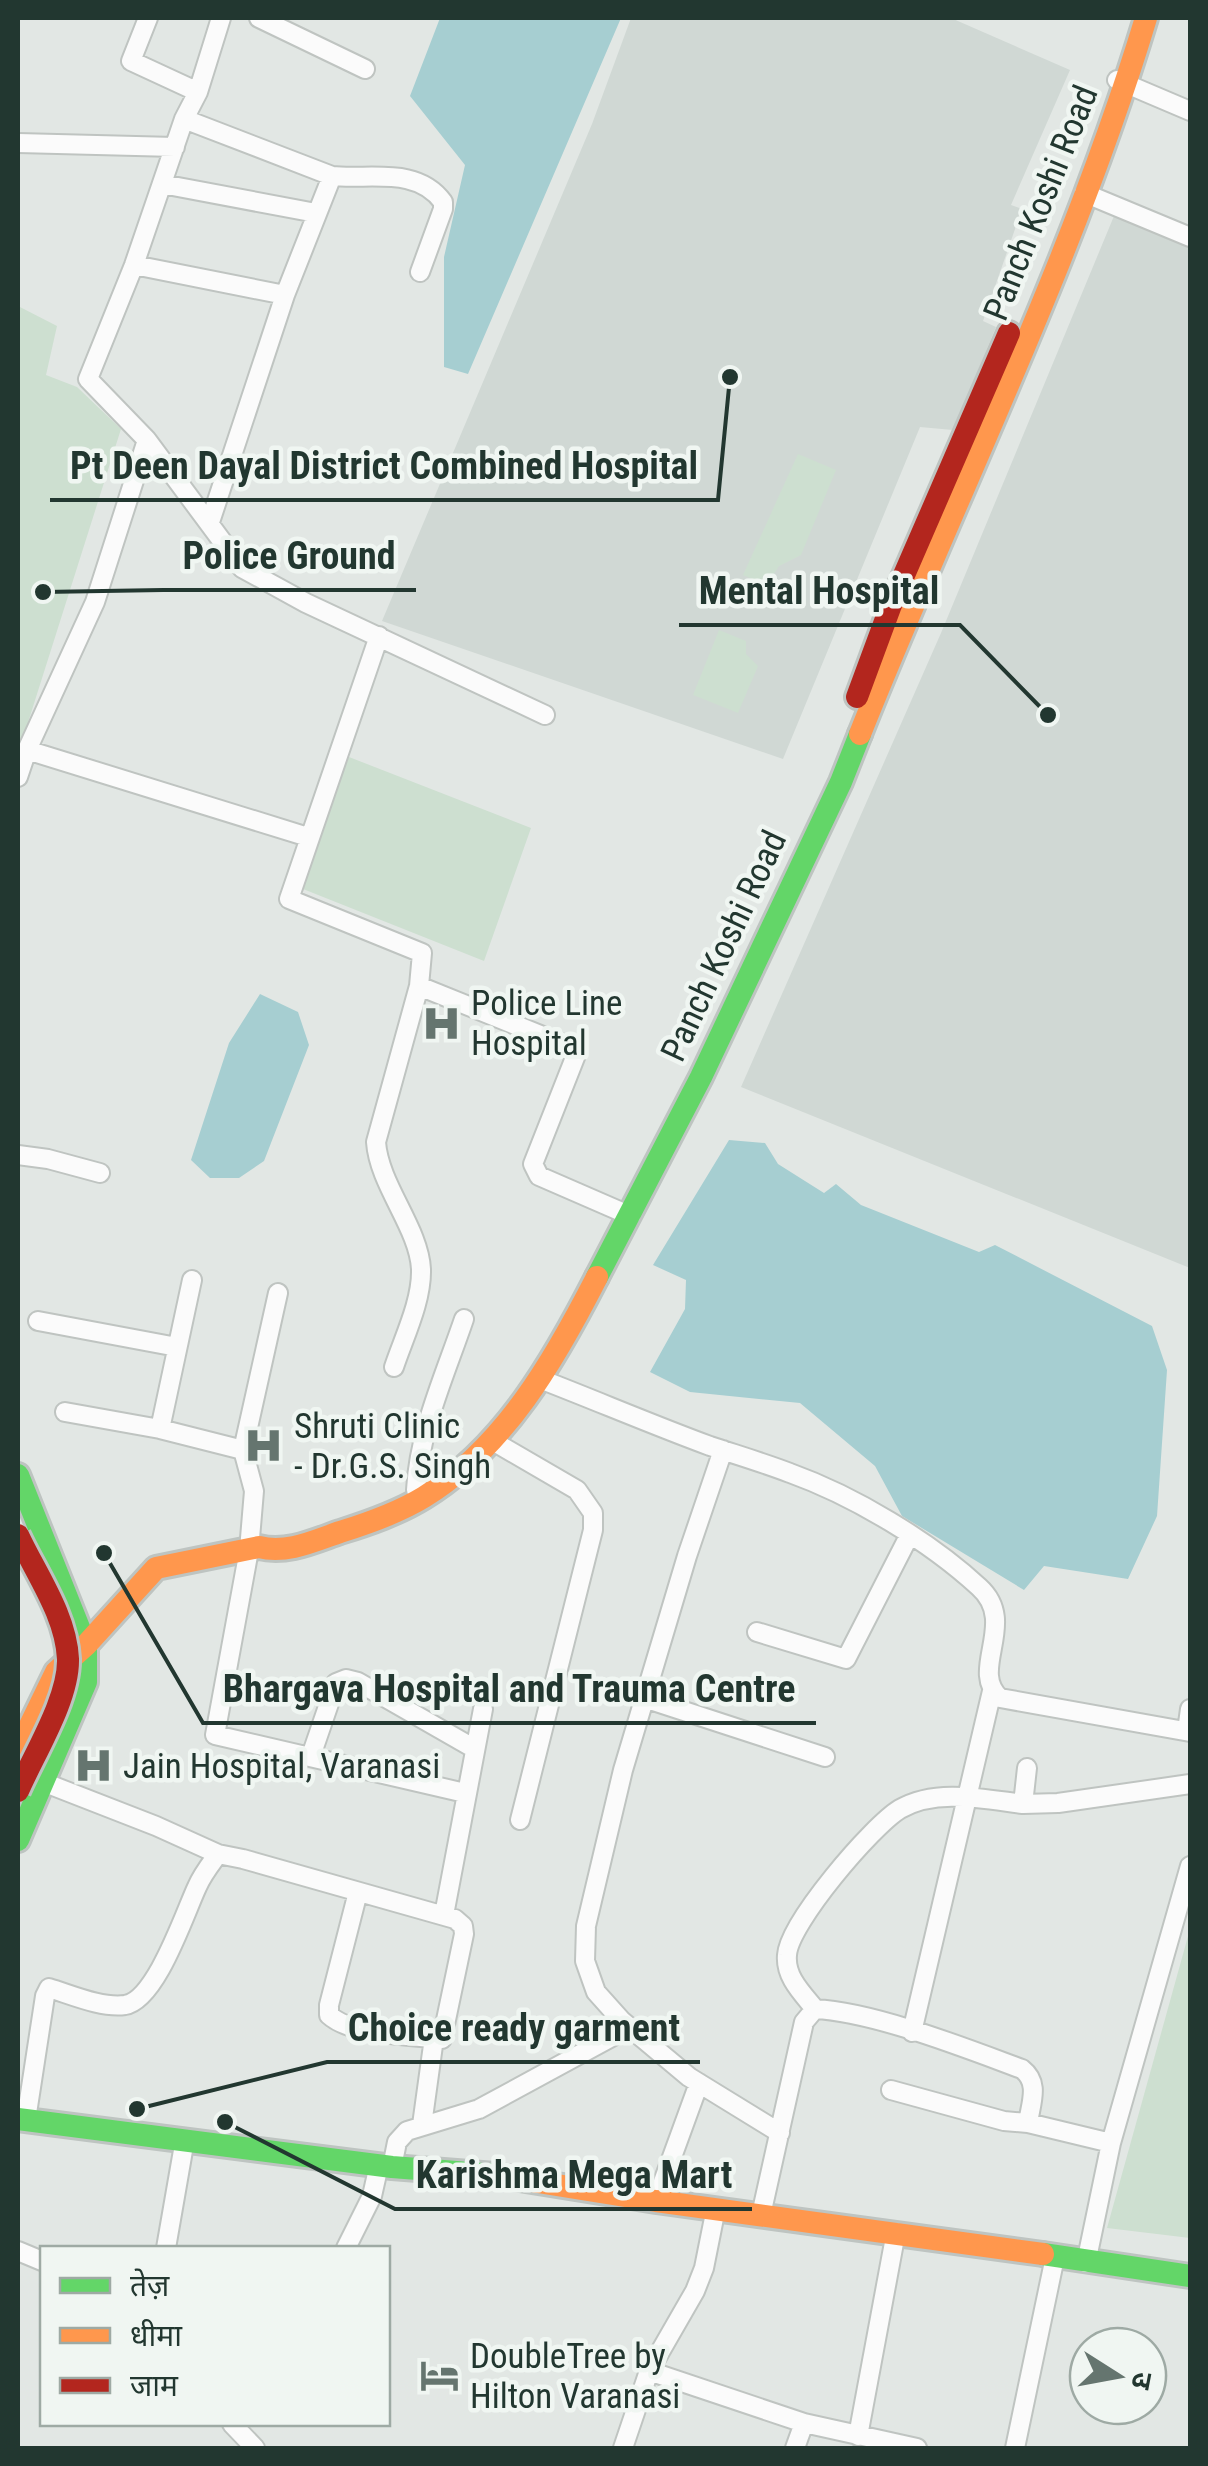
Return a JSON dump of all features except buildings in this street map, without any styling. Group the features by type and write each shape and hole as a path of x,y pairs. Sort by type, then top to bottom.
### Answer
{"main road":[{"path":"254,1548 269,1538 384,1508 416,1490 452,1462 494,1418 560,1327 624,1213 714,1028 832,761 890,605 1121,81 1134,18"},
{"name":"Panch Koshi Road","path":"18,1745 56,1672 156,1568 254,1548 274,1552 402,1510 454,1474 491,1440 540,1379 588,1302 624,1213 841,782 1084,193 1146,18"},
{"path":"18,1476 86,1644 86,1682 18,1840"},
{"path":"18,1535 56,1619 68,1662 56,1706 18,1790"},
{"path":"18,1556 56,1644 56,1672"},
{"path":"22,2120 386,2166 505,2176 1190,2276"}],"street":[{"path":"148,18 131,61 198,92"},
{"path":"222,18 198,92 184,119 134,264 88,379 147,440 242,568 306,604 545,714"},
{"path":"258,18 366,69"},
{"path":"1121,81 1190,111"},
{"path":"184,119 332,176 388,176 413,181 438,196 442,218 420,272"},
{"path":"18,143 175,148"},
{"path":"210,522 285,294 332,176"},
{"path":"162,184 316,214"},
{"path":"1084,193 1190,237"},
{"path":"134,264 285,294"},
{"path":"18,777 95,602 147,440"},
{"path":"379,636 289,899 422,952 419,986 376,1142 381,1165 421,1263 416,1297 394,1368"},
{"path":"27,750 308,836"},
{"path":"419,986 574,1049 576,1055 534,1170 538,1176 624,1213"},
{"path":"18,1155 100,1173"},
{"path":"160,1429 192,1280"},
{"path":"278,1293 243,1450 254,1491 254,1548 215,1735 465,1793"},
{"path":"416,1490 430,1417 464,1320"},
{"path":"38,1321 177,1347"},
{"path":"540,1379 794,1474 850,1501 909,1536 990,1598 996,1614 989,1669 992,1691 912,2032"},
{"path":"65,1412 160,1429 243,1450"},
{"path":"491,1440 576,1490 593,1514 593,1530 520,1820"},
{"path":"724,1450 644,1698 586,1926 586,1961 596,1992 630,2027 699,2084 780,2132"},
{"path":"756,1632 846,1659 909,1536"},
{"path":"311,1756 336,1683 346,1680 358,1682 474,1749"},
{"path":"992,1691 1000,1698 1022,1704 1189,1732 1190,1710"},
{"path":"644,1698 825,1757"},
{"path":"444,1915 483,1709"},
{"path":"18,1745 48,1772 218,1854 444,1915 462,1926 464,1934 442,2038 364,2030 329,2015 358,1892"},
{"path":"1023,1804 1027,1768"},
{"path":"1028,2123 1034,2086 1032,2076 1022,2068 912,2032 834,2010 815,2009 790,1977 786,1956 791,1938 830,1880 901,1809 932,1799 965,1796 1023,1804 1190,1784"},
{"path":"22,2120 48,1988 100,2003 127,2005 136,2001 150,1987 198,1886 218,1854"},
{"path":"1086,2263 1111,2143 1190,1866"},
{"path":"761,2215 804,2022 815,2009"},
{"path":"347,2246 397,2142 407,2131 479,2109 630,2027"},
{"path":"422,2126 434,2038"},
{"path":"656,2201 699,2084"},
{"path":"892,2090 1004,2121 1111,2143"},
{"path":"166,2246 184,2139"},
{"path":"622,2448 649,2371 695,2291 704,2268 716,2208"},
{"path":"858,2436 896,2232"},
{"path":"1015,2448 1055,2257"},
{"path":"649,2371 804,2423 917,2448"},
{"path":"796,2448 804,2423"},
{"path":"234,2426 255,2448"}],"shaded area":[{"path":"631,18 951,18 1070,70 1011,205 1022,209 983,321 996,327 953,430 920,427 783,759 382,621 592,124"},
{"path":"1114,216 1190,248 1190,1268 741,1087 941,633"}],"green space":[{"path":"18,306 57,326 46,375 77,387 121,429 18,754"},
{"path":"798,454 836,470 801,555 779,566 767,585 743,575"},
{"path":"719,630 746,641 746,654 758,666 738,713 693,695"},
{"path":"349,757 531,828 484,961 298,887"},
{"path":"1190,1929 1190,2238 1107,2228"}],"water":[{"path":"440,18 621,18 468,374 444,367 444,257 465,165 410,96"},
{"path":"260,994 298,1012 309,1045 264,1161 239,1178 210,1178 191,1160 229,1043"},
{"path":"729,1140 765,1143 778,1164 824,1193 836,1184 861,1205 979,1252 995,1245 1152,1326 1167,1370 1157,1516 1128,1579 1044,1566 1024,1590 902,1516 875,1466 800,1403 690,1392 650,1372 685,1309 686,1280 653,1265"}],"traffic: fast":[{"path":"597,1277 701,1077 860,734"},
{"path":"18,1475 86,1645 86,1682 18,1840"},
{"path":"18,2119 392,2167 495,2175"},
{"path":"1043,2254 1190,2276"}],"traffic: slow":[{"path":"860,734 1048,290 1146,18"},
{"path":"18,1750 56,1672 156,1568 259,1547 280,1549 310,1543 404,1508 453,1477 525,1399 564,1339 597,1277"},
{"path":"495,2175 1043,2254"}],"traffic: jam":[{"path":"857,697 891,605 1009,333"},
{"path":"18,1535 56,1611 68,1659 57,1709 18,1791"}],"place":[{"name":"Pt Deen Dayal District Combined Hospital","path":"730,377"},
{"name":"Police Ground","path":"43,592"},
{"name":"Mental Hospital","path":"1048,715"},
{"name":"Police Line Hospital","path":"441,1023"},
{"name":"Shruti Clinic - Dr.G.S. Singh","path":"264,1446"},
{"name":"Bhargava Hospital and Trauma Centre","path":"104,1553"},
{"name":"Jain Hospital, Varanasi","path":"93,1766"},
{"name":"Choice ready garment","path":"137,2109"},
{"name":"Karishma Mega Mart","path":"225,2122"},
{"name":"DoubleTree by Hilton Varanasi","path":"440,2376"}]}
